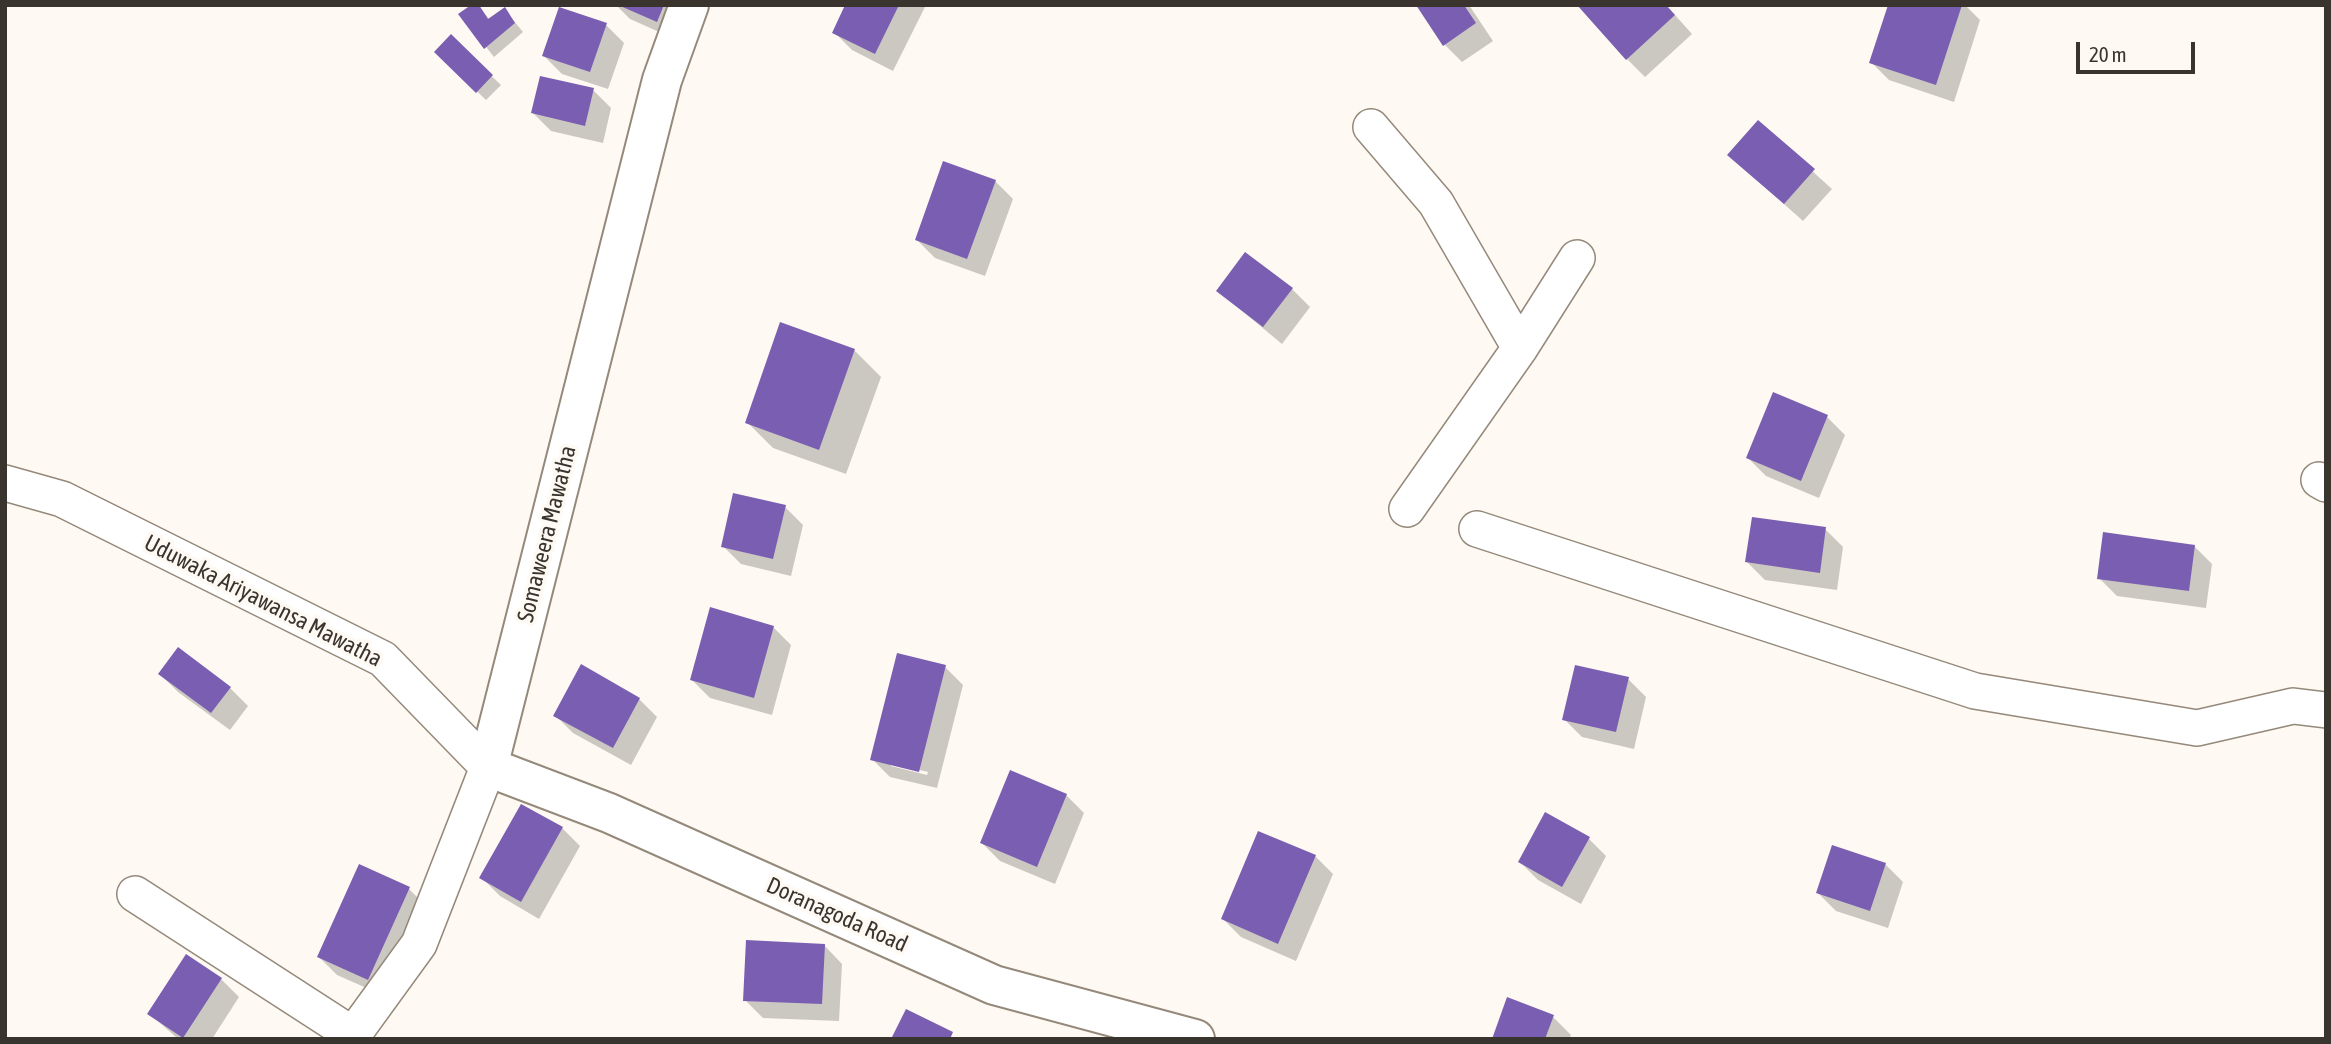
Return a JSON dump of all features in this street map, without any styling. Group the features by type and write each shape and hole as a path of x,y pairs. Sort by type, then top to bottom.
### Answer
{"street":[{"name":"Somaweera Mawatha","path":"351,1037 419,944 488,767 662,80 688,5"},
{"path":"1371,127 1436,203 1520,348"},
{"path":"1407,509 1520,348 1577,258"},
{"name":"Uduwaka Ariyawansa Mawatha","path":"5,482 62,499 383,659 488,767"},
{"path":"1477,529 1975,691 2197,728 2293,706 2326,710"},
{"name":"Doranagoda Road","path":"488,767 609,813 994,985 1195,1039"},
{"path":"135,894 351,1037"}],"building":[{"path":"471,5 479,5 488,19 505,7 515,23 484,49 458,14"},
{"path":"618,5 664,5 657,22"},
{"path":"845,5 899,5 875,54 832,33"},
{"path":"1416,5 1464,5 1476,23 1443,46"},
{"path":"1577,5 1666,5 1675,15 1626,60"},
{"path":"1888,5 1962,5 1936,85 1869,63"},
{"path":"559,7 607,23 590,72 542,56"},
{"path":"451,34 493,75 476,93 434,52"},
{"path":"540,76 594,88 585,126 531,113"},
{"path":"1758,120 1815,169 1784,204 1727,155"},
{"path":"943,161 996,180 967,259 915,240"},
{"path":"1245,252 1293,288 1263,327 1216,291"},
{"path":"780,322 855,349 819,450 745,423"},
{"path":"1773,392 1828,415 1801,481 1746,458"},
{"path":"733,493 786,505 773,559 721,547"},
{"path":"1752,517 1826,527 1820,573 1745,562"},
{"path":"2103,532 2195,545 2189,591 2097,579"},
{"path":"710,607 774,626 754,698 690,680"},
{"path":"178,647 231,687 211,713 158,674"},
{"path":"897,653 946,665 919,772 870,760"},
{"path":"581,664 640,698 613,748 553,716"},
{"path":"1575,665 1629,677 1616,732 1562,720"},
{"path":"1010,770 1067,794 1037,867 980,843"},
{"path":"521,804 563,827 521,902 479,878"},
{"path":"1545,812 1590,837 1562,887 1518,862"},
{"path":"1258,831 1316,855 1278,944 1221,919"},
{"path":"1832,845 1886,863 1870,911 1816,893"},
{"path":"359,864 410,887 368,980 317,957"},
{"path":"746,940 825,944 822,1004 743,1001"},
{"path":"186,954 222,978 183,1038 147,1014"},
{"path":"1507,997 1554,1015 1545,1039 1492,1039"},
{"path":"906,1009 953,1032 950,1039 891,1039"}]}
